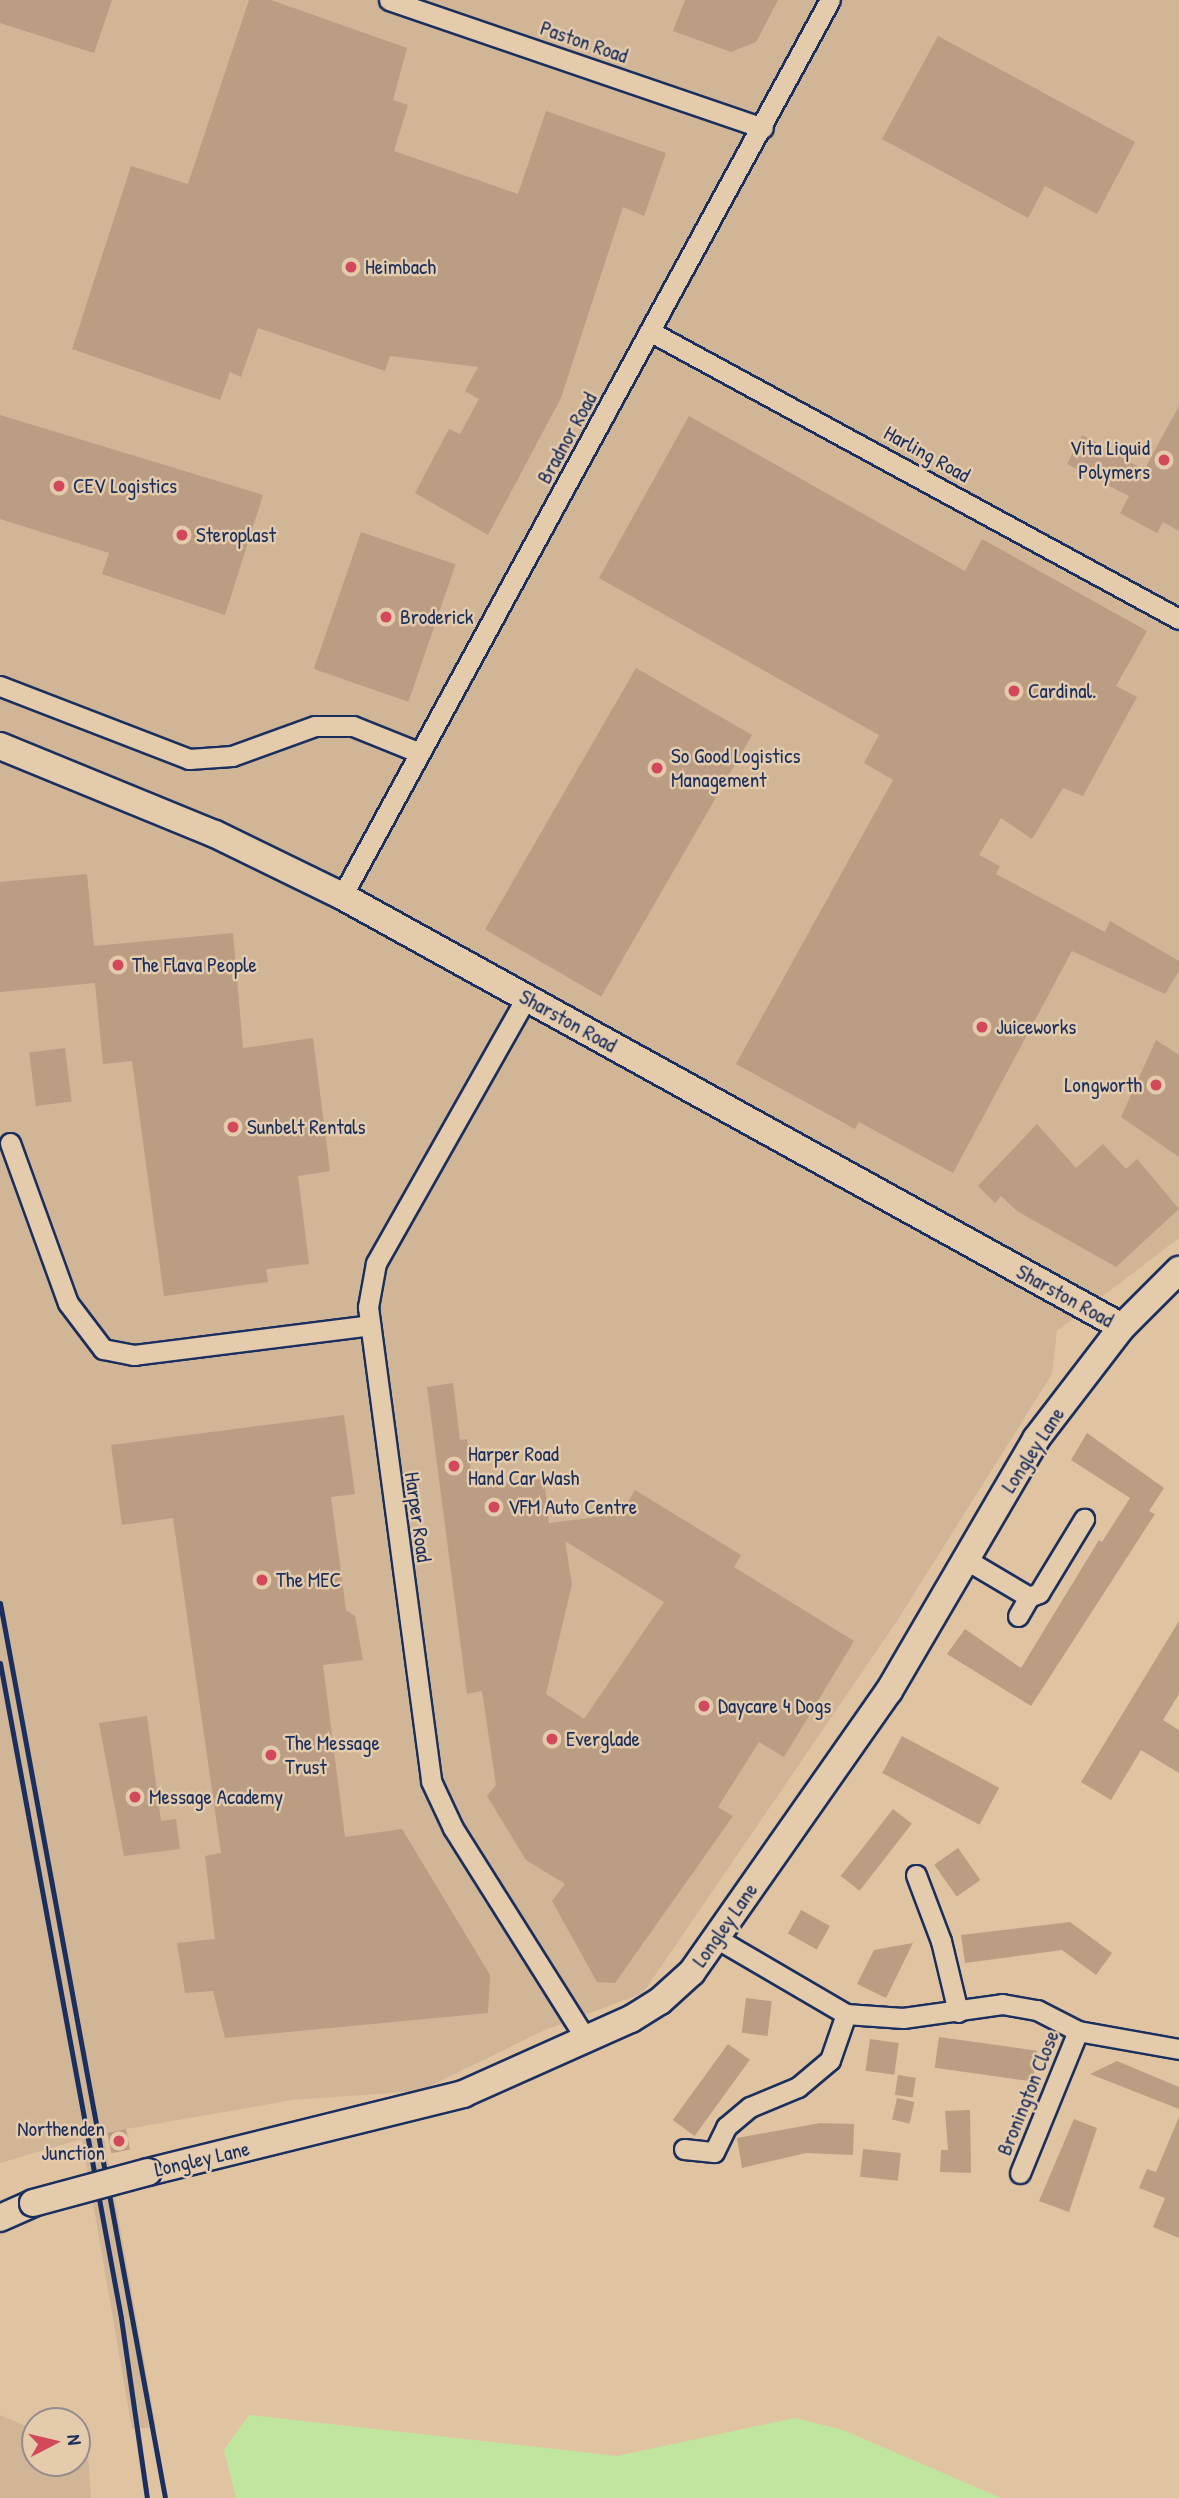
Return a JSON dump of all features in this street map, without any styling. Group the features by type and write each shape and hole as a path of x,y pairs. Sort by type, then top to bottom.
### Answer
{"main road":[{"name":"Sharston Road","path":"0,746 202,829 342,896 1122,1327"},
{"name":"Longley Lane","path":"0,2218 33,2203 148,2172 463,2094 586,2039 660,2001 692,1972 889,1691 1036,1439 1122,1327 1179,1270"}],"street":[{"name":"Paston Road","path":"389,0 763,128"},
{"name":"Bradnor Road","path":"342,896 763,128 830,0"},
{"name":"Harling Road","path":"651,332 1179,619"},
{"path":"0,687 189,759 232,757 315,726 353,726 420,753"},
{"name":"Harper Road","path":"526,998 376,1263 368,1292 370,1325 431,1781 453,1828 586,2039"},
{"path":"10,1143 68,1303 91,1339 103,1349 134,1355 370,1325"},
{"path":"1018,1616 1029,1597 1039,1593 1084,1520"},
{"path":"965,1559 1029,1597"},
{"path":"916,1875 941,1941 958,2012"},
{"name":"Bronington Close","path":"716,1938 846,2014 903,2018 1002,2004 1037,2010 1078,2031 1179,2049"},
{"path":"684,2149 714,2152 726,2127 750,2107 798,2087 830,2060 846,2014"},
{"name":"Bronington Close","path":"1020,2173 1078,2031"}],"shaded area":[{"path":"0,0 1179,0 1179,1238 1057,1331 1052,1374 897,1621 643,1993 545,2030 420,2091 293,2100 103,2133 156,2427 132,2429 82,2139 0,2163"},
{"path":"0,2415 21,2424 21,2477 90,2477 91,2498 0,2498"}],"green space":[{"path":"249,2415 617,2456 795,2418 843,2430 1001,2498 236,2498 224,2450"}],"building":[{"path":"0,0 112,0 94,53 0,23"},
{"name":"Heimbach","path":"249,0 271,0 407,48 393,100 408,105 394,151 518,194 546,111 666,153 644,216 623,207 561,398 488,535 415,493 449,429 460,434 479,399 465,391 478,367 390,356 385,371 258,328 241,377 230,372 220,400 72,349 131,166 188,184"},
{"path":"685,0 778,0 756,42 731,52 673,31"},
{"path":"938,36 1135,142 1097,214 1045,186 1028,218 882,139"},
{"name":"Vita Liquid Polymers","path":"1179,406 1179,531 1163,522 1157,533 1120,513 1129,496 1067,464 1082,435 1144,470"},
{"path":"0,415 263,495 225,615 102,574 109,553 0,519"},
{"path":"689,416 965,571 982,539 1147,631 1116,686 1137,697 1083,796 1063,788 1032,839 1001,818 979,855 1000,866 996,874 1105,932 1110,921 1179,961 1179,971 1165,994 1072,951 953,1173 859,1122 855,1129 736,1064 893,780 864,763 879,735 599,578"},
{"name":"Broderick","path":"361,532 456,565 408,702 314,669"},
{"path":"636,668 752,735 601,997 485,930"},
{"path":"87,874 94,946 233,933 243,1048 313,1038 330,1171 298,1176 309,1264 266,1269 268,1282 164,1296 132,1061 103,1064 95,983 0,992 0,882"},
{"name":"Longworth","path":"1156,1040 1179,1055 1179,1157 1121,1117"},
{"path":"65,1048 72,1102 36,1106 29,1052"},
{"path":"1037,1124 1076,1168 1103,1144 1126,1169 1137,1159 1179,1209 1116,1267 1017,1211 1001,1196 995,1203 978,1186"},
{"path":"453,1383 460,1440 467,1439 473,1488 544,1478 549,1523 621,1514 635,1490 741,1555 734,1567 854,1641 784,1757 759,1742 718,1807 733,1816 615,1983 597,1982 552,1901 565,1884 526,1860 487,1796 496,1785 482,1691 467,1694 427,1387","holes":["565,1541 664,1602 584,1719 546,1694 572,1584"]},
{"path":"344,1415 355,1494 331,1497 346,1610 355,1616 363,1660 323,1665 345,1837 402,1829 490,1975 488,2013 225,2038 213,1991 185,1993 177,1943 215,1939 205,1856 221,1853 173,1518 122,1525 111,1445"},
{"path":"1087,1433 1164,1488 1149,1511 1155,1514 1031,1706 947,1654 965,1629 1021,1668 1099,1540 1102,1542 1130,1498 1071,1460"},
{"path":"1179,1621 1179,1694 1163,1720 1179,1730 1179,1773 1141,1750 1111,1800 1081,1782"},
{"name":"Message Academy","path":"147,1716 161,1821 176,1819 180,1849 124,1856 99,1723"},
{"path":"902,1736 999,1788 979,1825 882,1773"},
{"path":"893,1809 912,1824 860,1891 841,1876"},
{"path":"958,1848 980,1880 957,1897 934,1865"},
{"path":"801,1910 830,1926 817,1950 788,1934"},
{"path":"1070,1922 1112,1953 1096,1975 1062,1950 965,1963 961,1935"},
{"path":"913,1943 886,1998 857,1984 874,1950"},
{"path":"746,1998 772,2001 768,2036 742,2033"},
{"path":"939,2037 1037,2051 1033,2081 935,2068"},
{"path":"870,2039 899,2043 894,2075 866,2071"},
{"path":"728,2044 750,2060 695,2136 673,2120"},
{"path":"1117,2061 1179,2087 1179,2109 1090,2074"},
{"path":"898,2075 916,2078 913,2098 895,2095"},
{"path":"897,2098 915,2102 910,2123 892,2119"},
{"path":"970,2110 971,2173 940,2172 941,2150 948,2150 945,2111"},
{"path":"1179,2117 1179,2238 1153,2227 1165,2198 1139,2188 1147,2169 1156,2172"},
{"path":"1074,2119 1097,2128 1069,2212 1039,2201"},
{"path":"820,2123 854,2124 853,2155 806,2153 742,2168 737,2138"},
{"name":"Northenden Junction","path":"126,2129 130,2150 111,2153 107,2133"},
{"path":"863,2149 901,2153 898,2181 860,2177"}],"railway":[{"path":"0,1603 165,2498"},
{"path":"0,1663 121,2318 147,2498"}],"place":[{"name":"Heimbach","path":"351,267"},
{"name":"Vita Liquid Polymers","path":"1164,460"},
{"name":"CEV Logistics","path":"59,486"},
{"name":"Steroplast","path":"182,535"},
{"name":"Broderick","path":"386,617"},
{"name":"Cardinal.","path":"1014,691"},
{"name":"So Good Logistics Management","path":"657,768"},
{"name":"The Flava People","path":"118,965"},
{"name":"Juiceworks","path":"982,1027"},
{"name":"Longworth","path":"1156,1085"},
{"name":"Sunbelt Rentals","path":"233,1127"},
{"name":"Harper Road Hand Car Wash","path":"454,1466"},
{"name":"VFM Auto Centre","path":"494,1507"},
{"name":"The MEC","path":"262,1580"},
{"name":"Daycare 4 Dogs","path":"704,1706"},
{"name":"Everglade","path":"552,1739"},
{"name":"The Message Trust","path":"271,1755"},
{"name":"Message Academy","path":"135,1797"},
{"name":"Northenden Junction","path":"119,2141"}]}
